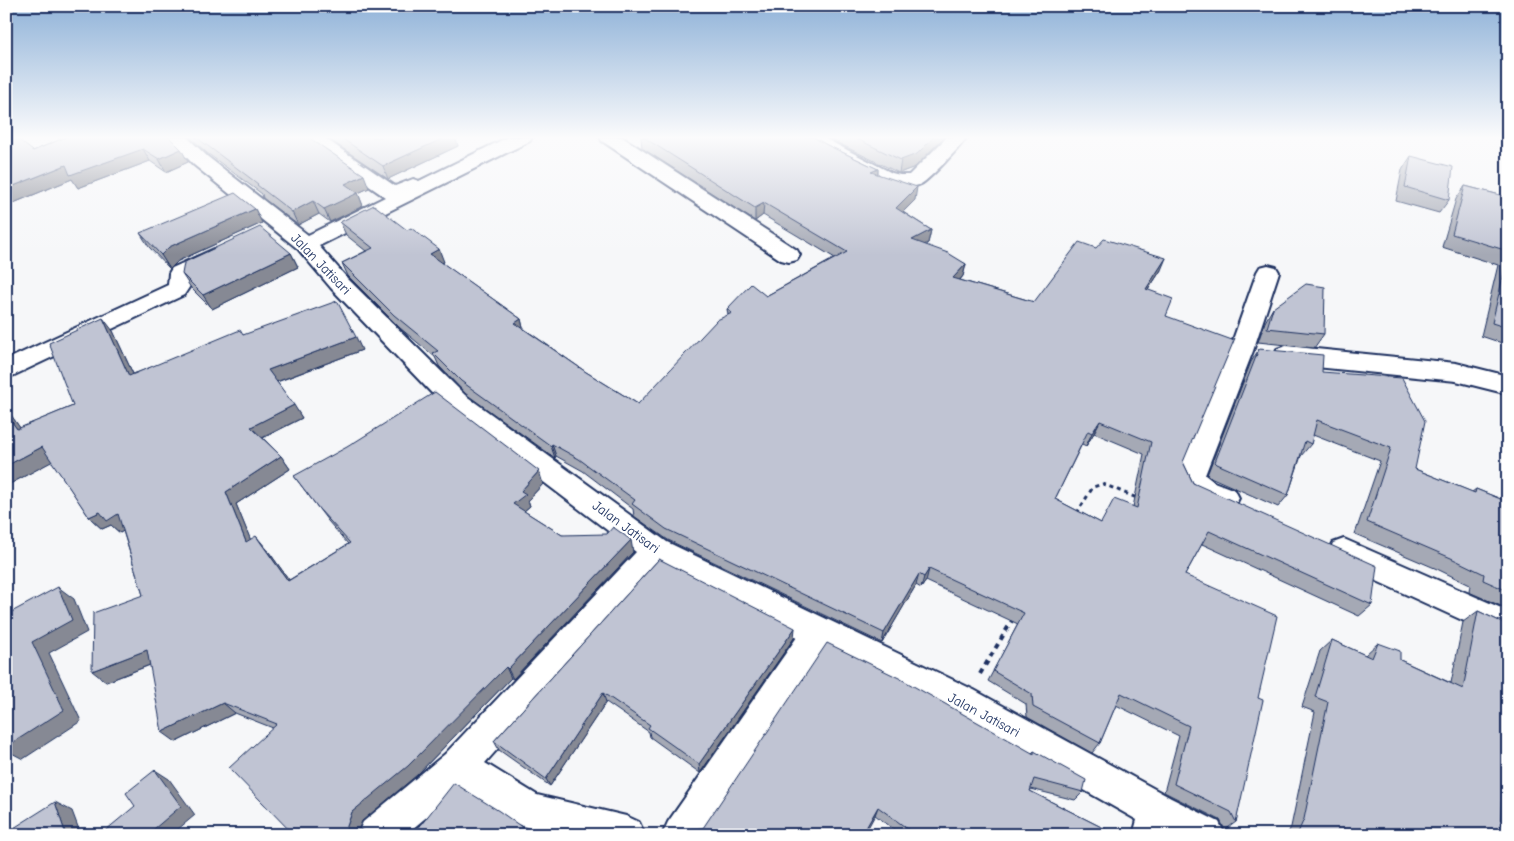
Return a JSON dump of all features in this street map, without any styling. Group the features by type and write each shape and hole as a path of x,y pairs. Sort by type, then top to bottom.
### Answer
{"street":[{"name":"Jalan Jatisari","path":"217,176 272,228 306,244 339,283 456,402 656,551 962,702 1155,823 1206,835"},
{"path":"368,176 394,194 427,176"},
{"path":"306,244 443,176"},
{"path":"669,176 789,255"},
{"path":"884,176 895,181 909,182 919,176"},
{"path":"6,370 176,290 179,287 182,271 230,248"},
{"path":"1251,510 1197,486 1190,477 1241,351 1268,272"},
{"path":"1241,351 1456,372 1508,385"},
{"path":"1322,542 1508,626"},
{"path":"376,835 458,767 656,551"},
{"path":"681,835 819,632"},
{"path":"458,767 528,810 626,835"}],"path":[{"path":"1073,520 1094,487 1103,484 1139,499"},
{"path":"962,702 1018,611"}],"building":[{"path":"6,176 38,176 6,189"},
{"path":"248,176 361,176 345,184 358,193 324,209 313,201 292,212"},
{"path":"705,176 884,176 917,187 896,208 931,230 912,240 948,253 966,264 953,278 1034,302 1079,242 1096,248 1104,239 1166,258 1146,289 1173,299 1166,316 1232,340 1235,338 1183,462 1193,483 1377,566 1372,605 1209,531 1185,575 1277,616 1258,698 1263,700 1236,822 1231,812 1174,784 1189,726 1121,693 1100,743 1033,707 1032,694 993,671 1024,613 929,569 924,577 919,574 884,633 666,529 632,504 635,500 579,459 552,444 551,446 461,381 433,353 438,351 394,315 342,263 373,248 340,222 374,205 407,230 411,228 439,249 430,254 521,319 515,323 586,372 638,404 717,320 732,313 727,309 751,284 766,296 847,252 764,203 755,208","holes":["1100,421 1151,442 1137,508 1114,499 1101,523 1055,499 1088,431 1092,433"]},
{"path":"1407,176 1452,176 1449,200 1405,187"},
{"path":"1465,186 1508,197 1508,251 1452,234"},
{"path":"235,193 255,209 169,247 161,255 140,233"},
{"path":"260,227 291,253 203,295 182,274 184,263 187,261"},
{"path":"1508,255 1508,328 1492,323"},
{"path":"1306,284 1325,287 1324,334 1267,328 1273,308"},
{"path":"337,301 356,337 268,370 294,405 251,427 281,456 226,492 246,542 256,536 288,581 350,543 319,509 294,476 347,447 435,392 539,471 521,491 526,494 513,504 562,535 607,534 613,527 631,540 508,669 506,667 408,766 352,812 346,829 360,829 366,835 294,835 229,768 277,724 223,703 162,732 147,650 92,671 93,613 143,595 118,514 107,521 100,512 89,517 42,447 6,466 6,414 17,429 73,406 49,343 103,318 129,376 240,330 243,335"},
{"path":"1259,349 1323,355 1322,372 1402,378 1425,421 1415,469 1475,493 1476,489 1508,502 1508,591 1483,580 1484,574 1367,522 1391,448 1317,420 1311,444 1305,441 1288,495 1217,464 1215,462"},
{"path":"659,559 795,628 699,764 648,728 650,725 603,693 546,779 494,741"},
{"path":"58,587 72,620 32,642 64,710 6,747 6,615"},
{"path":"1478,611 1508,625 1508,766 1503,764 1500,835 1297,835 1304,819 1328,702 1315,697 1332,640 1372,658 1378,643 1400,651 1400,660 1463,689"},
{"path":"827,643 899,678 1034,754 1034,751 1086,780 1083,792 1034,779 1030,791 1117,835 916,835 878,807 862,835 689,835 692,829 703,828"},
{"path":"155,770 181,806 147,835 100,835 135,806 126,793"},
{"path":"454,783 499,811 533,835 413,835"},
{"path":"55,802 66,835 6,835 6,833"},
{"path":"557,829 573,829 581,835 553,835"},
{"path":"598,832 611,835 596,835"}]}
